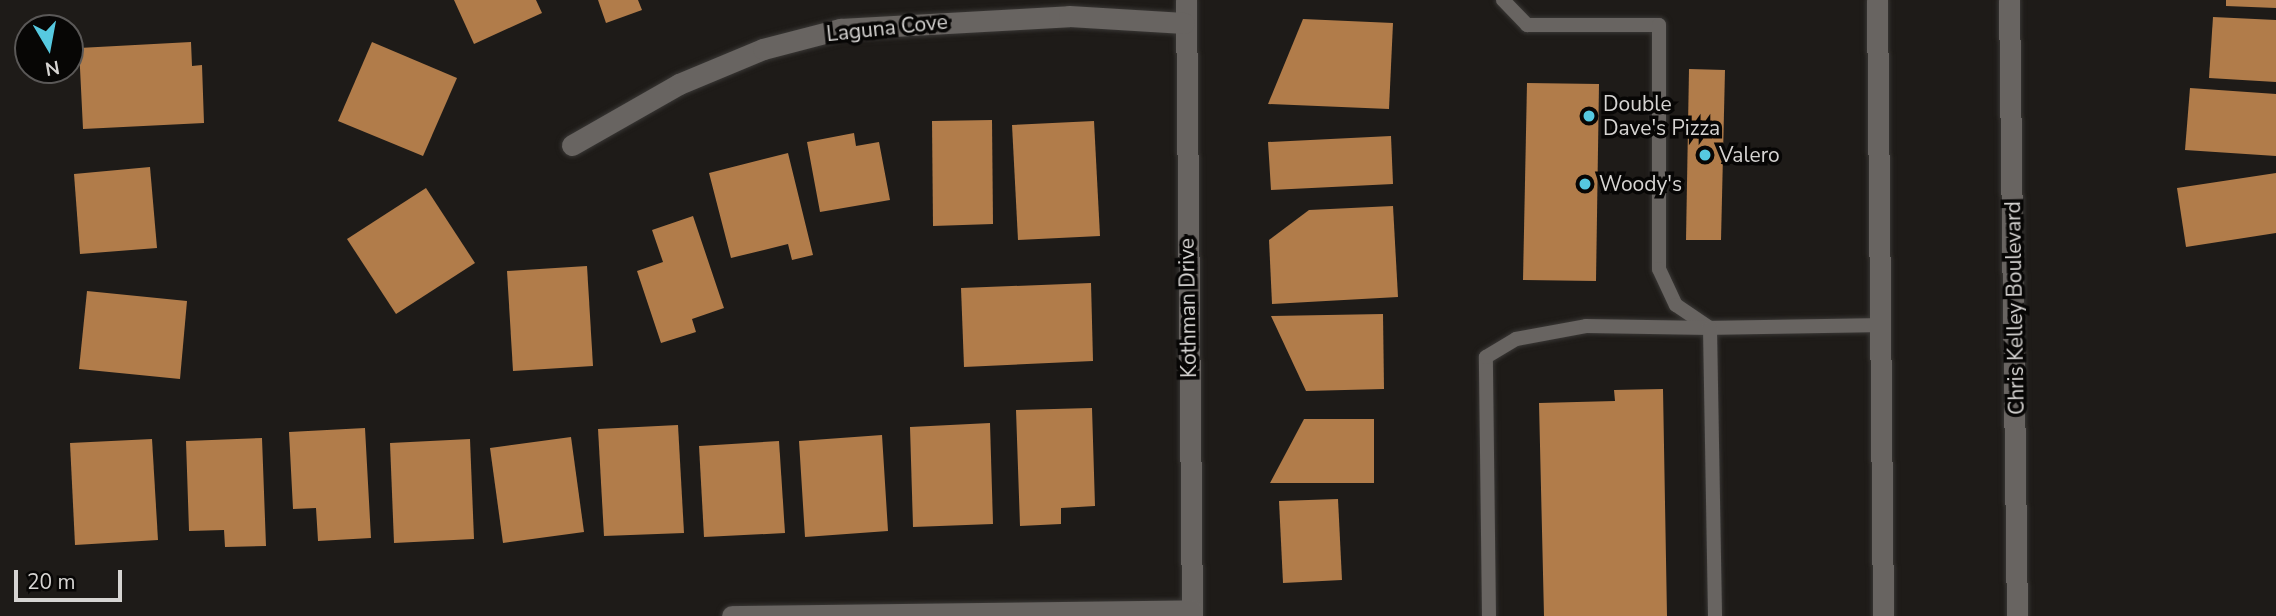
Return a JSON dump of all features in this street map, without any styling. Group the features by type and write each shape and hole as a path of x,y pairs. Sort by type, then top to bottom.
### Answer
{"street":[{"name":"Kothman Drive","path":"1186,0 1184,23 1192,613"},
{"path":"1877,0 1882,616"},
{"name":"Chris Kelley Boulevard","path":"2009,0 2017,616"},
{"name":"Laguna Cove","path":"572,145 679,84 763,49 840,29 1069,16 1184,23"},
{"path":"732,616 1192,613"}],"lane":[{"path":"1503,0 1527,25 1659,25 1659,269 1676,305 1710,328"},
{"path":"1489,616 1486,356 1516,339 1586,326 1710,328 1878,325"},
{"path":"1710,328 1716,616"}],"building":[{"path":"454,0 536,0 542,13 474,44"},
{"path":"598,0 638,0 642,10 606,23"},
{"path":"2226,0 2276,0 2276,8 2226,6"},
{"path":"2213,17 2276,20 2276,82 2209,78"},
{"path":"1303,19 1393,23 1389,109 1268,104"},
{"path":"191,42 192,66 202,65 204,123 83,129 81,84 84,84 84,48"},
{"path":"372,42 457,78 423,156 338,121"},
{"name":"Valero","path":"1689,69 1725,70 1721,240 1686,240"},
{"path":"1527,83 1599,84 1596,281 1523,280"},
{"path":"2190,88 2276,94 2276,156 2185,150"},
{"path":"992,120 993,224 933,226 932,121"},
{"path":"1094,121 1100,236 1018,240 1012,125"},
{"path":"854,133 856,146 879,142 890,200 820,212 807,142"},
{"path":"1391,136 1393,184 1271,190 1268,142"},
{"path":"788,153 813,255 792,260 788,244 731,258 709,173"},
{"path":"150,167 157,248 80,254 74,174"},
{"path":"2276,173 2276,233 2186,247 2177,188"},
{"path":"426,188 475,263 396,314 347,239"},
{"path":"1393,206 1398,297 1272,304 1269,240 1309,210"},
{"path":"693,216 724,308 692,319 696,332 661,343 637,271 663,262 652,230"},
{"path":"587,266 593,366 513,371 507,271"},
{"path":"1091,283 1093,361 964,367 961,288"},
{"path":"87,291 187,301 180,379 79,369"},
{"path":"1383,314 1384,389 1306,391 1271,316"},
{"path":"1663,389 1667,616 1544,616 1539,403 1615,401 1614,390"},
{"path":"1092,408 1095,506 1061,508 1061,524 1020,526 1016,410"},
{"path":"1304,419 1374,419 1374,483 1270,483"},
{"path":"990,423 993,524 913,527 910,427"},
{"path":"678,425 684,533 604,536 598,429"},
{"path":"365,428 371,538 318,541 316,508 293,509 289,432"},
{"path":"882,435 888,531 805,537 799,441"},
{"path":"571,437 584,532 503,543 490,448"},
{"path":"262,438 266,546 225,547 224,530 189,531 186,441"},
{"path":"152,439 158,540 75,545 70,443"},
{"path":"470,439 474,539 394,543 390,443"},
{"path":"779,441 785,533 704,537 699,446"},
{"path":"1338,499 1342,580 1283,583 1279,501"}],"place":[{"name":"Double Dave's Pizza","path":"1589,116"},
{"name":"Valero","path":"1705,155"},
{"name":"Woody's","path":"1585,184"}]}
